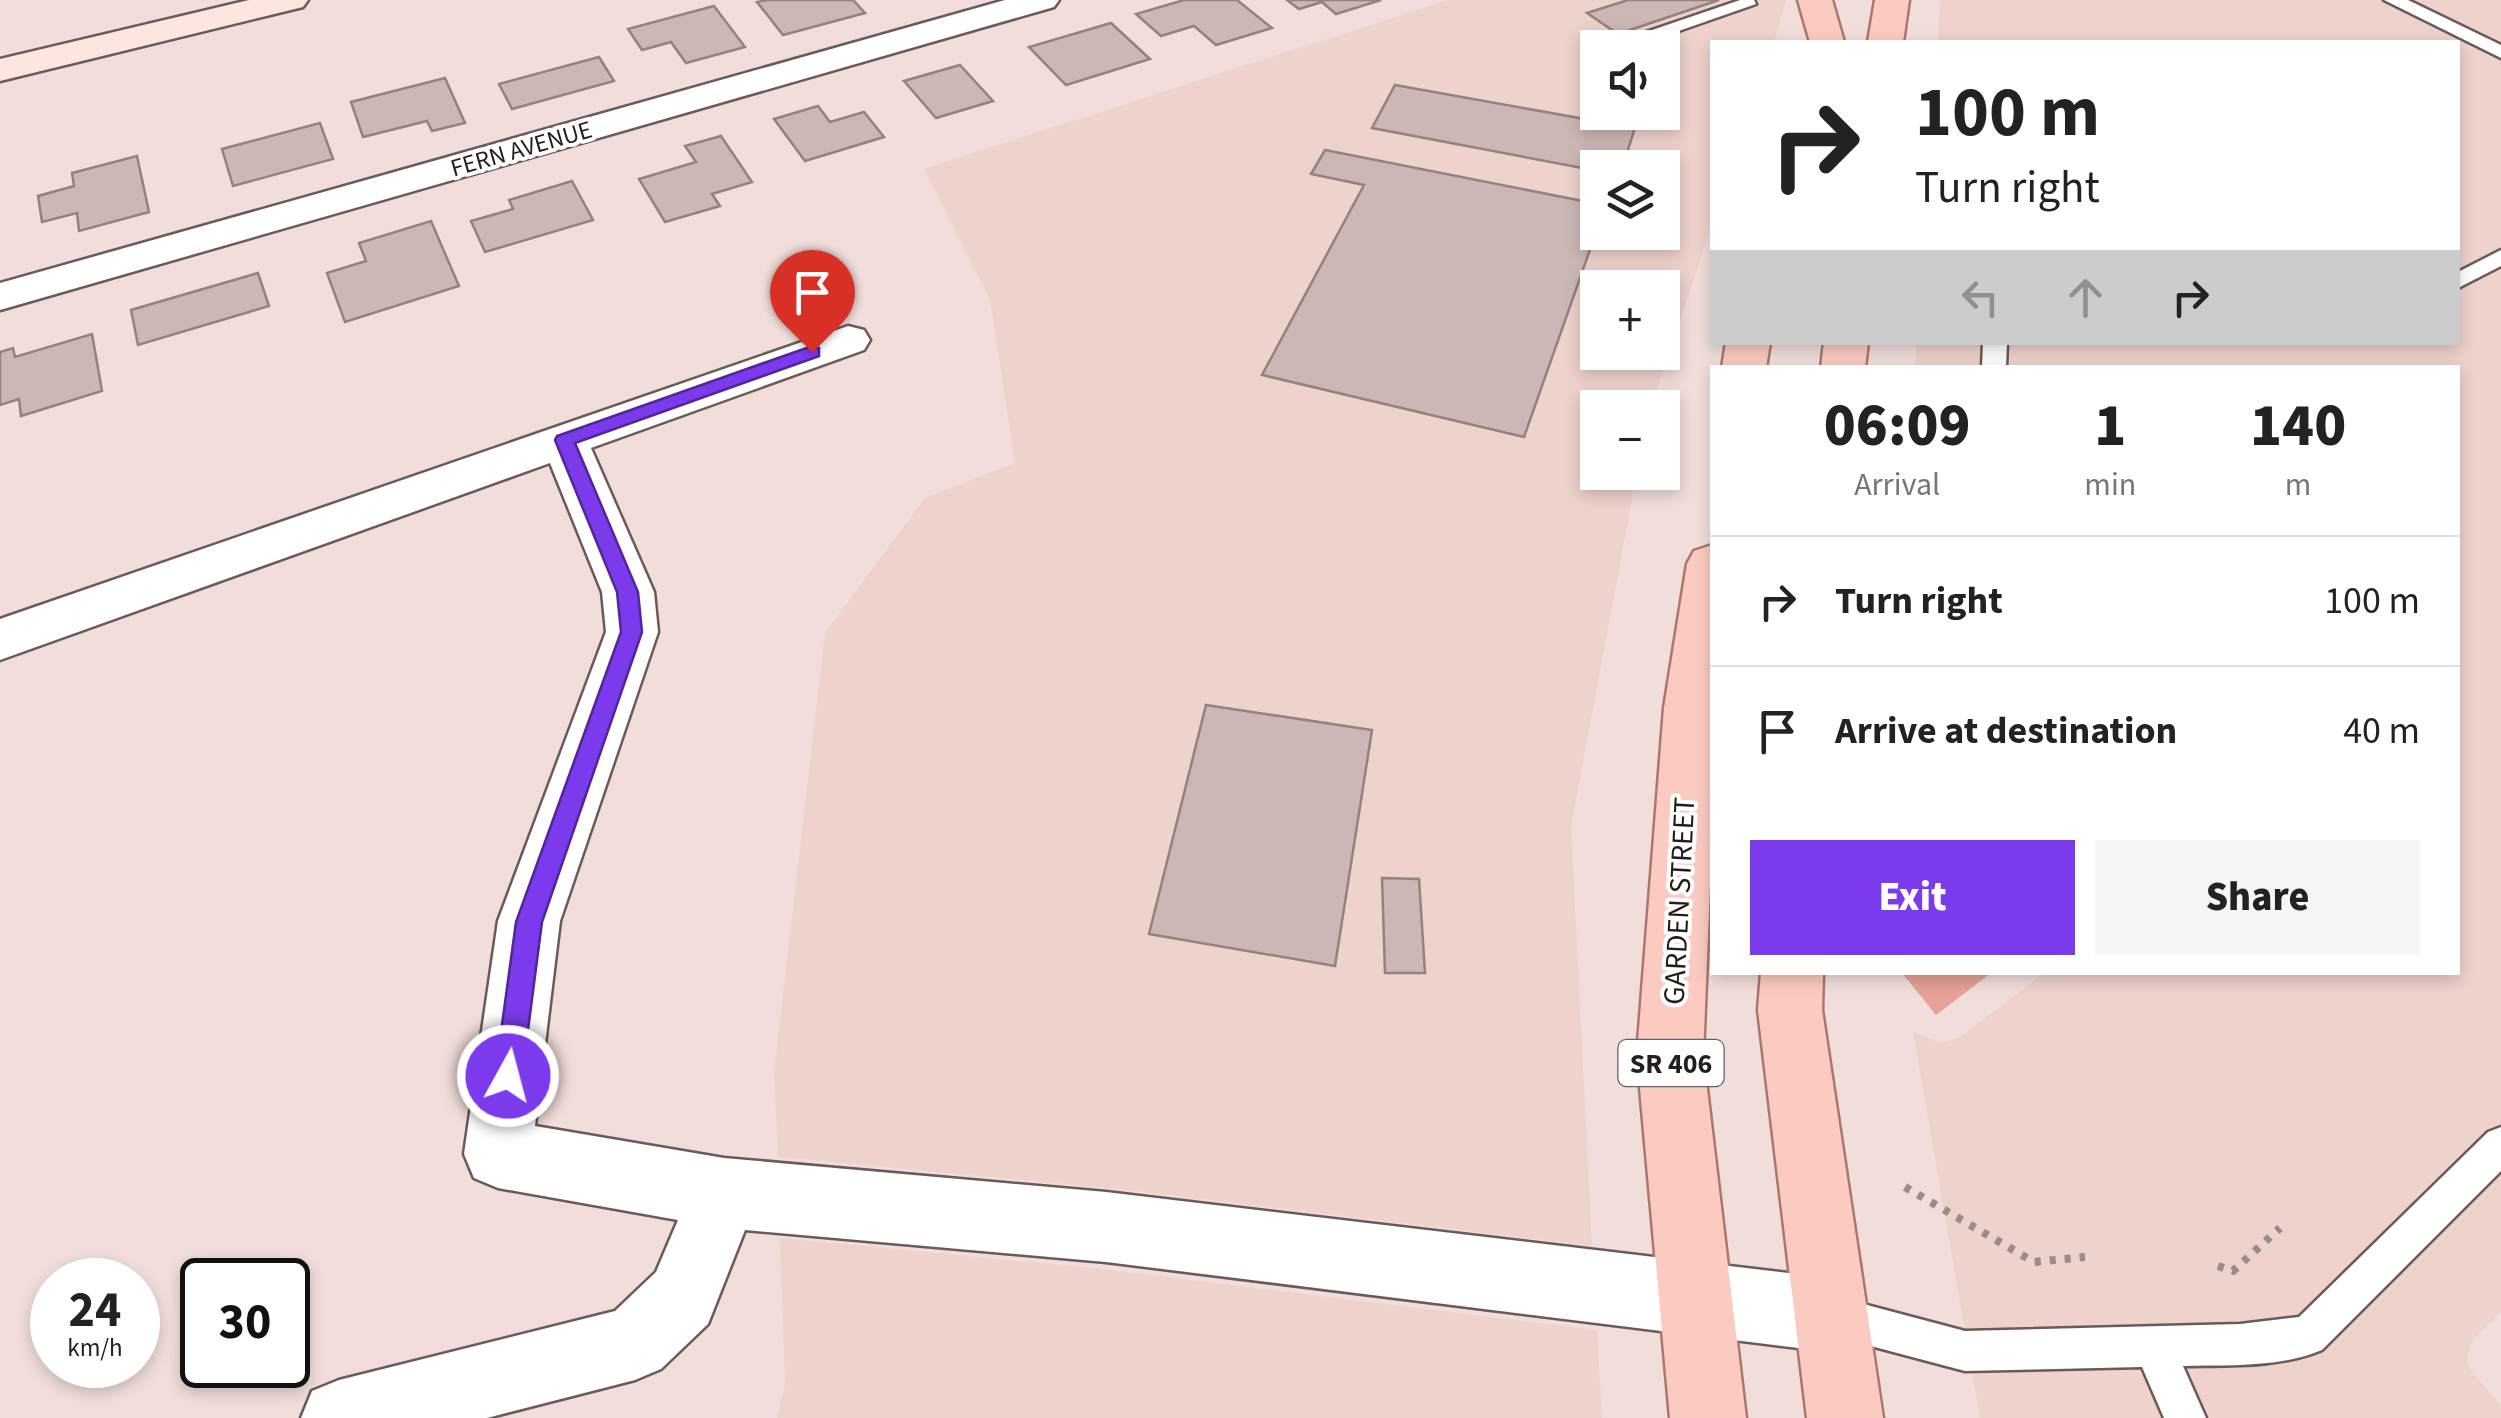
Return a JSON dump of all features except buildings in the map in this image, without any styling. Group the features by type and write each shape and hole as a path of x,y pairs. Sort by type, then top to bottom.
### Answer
{"main road":[{"path":"1807,40 1815,0"},
{"path":"1815,0 1826,40"},
{"path":"1886,40 1892,0"},
{"name":"GARDEN STREET","path":"1708,1418 1670,1055 1690,708 1710,577"},
{"path":"1792,975 1790,1010 1845,1418"}],"street":[{"path":"0,70 291,0"},
{"name":"FERN AVENUE","path":"0,297 1042,0"},
{"path":"0,640 848,340"},
{"path":"564,440 628,592 632,632 529,922 498,1154 724,1193 1106,1227 1831,1316"},
{"path":"339,1418 635,1344 682,1298 724,1193"}],"lane":[{"path":"2393,0 2501,52"},
{"path":"1667,30 1747,4"},
{"path":"2460,280 2501,257"},
{"path":"1831,1316 1965,1351 2240,1344 2308,1336 2501,1145"},
{"path":"2153,1346 2184,1418"}],"path":[{"path":"1905,1188 2034,1262 2085,1257"},
{"path":"2218,1266 2233,1271 2280,1228"}],"shaded area":[{"path":"1448,0 1786,0 1775,40 1710,40 1710,231 1680,320 1680,270 1580,270 1580,370 1663,370 1657,390 1580,390 1580,490 1634,490 1571,826 1592,1246 1118,1189 778,1157 774,1072 825,633 925,498 1015,463 990,299 924,169"},
{"path":"1940,0 2501,0 2501,1312 2474,1338 2467,1356 2470,1369 2501,1406 2501,1418 1980,1418 1913,1031 1940,1043 1959,1038 2041,975 2460,975 2460,365 1914,365 1917,345 2460,345 2460,40 1938,40"},
{"path":"1904,975 1988,975 1936,1015"},
{"path":"780,1238 1094,1268 1597,1330 1602,1418 777,1418 785,1384"}],"route":[{"path":"508,1076 529,922 632,632 628,592 564,440 812,352"}]}
